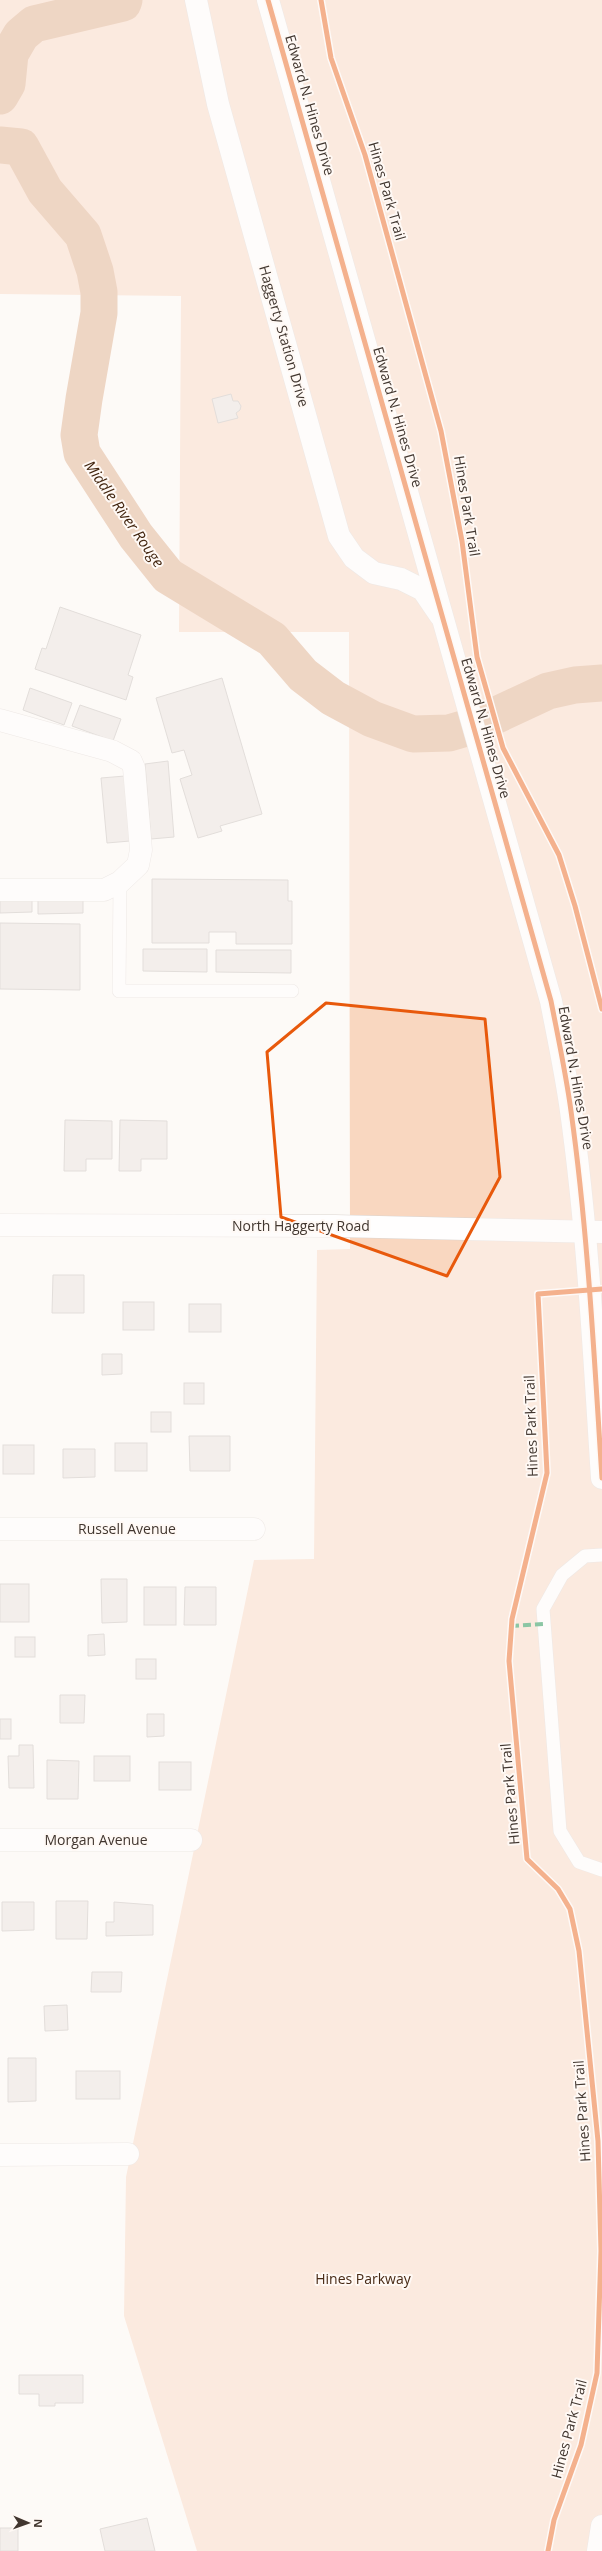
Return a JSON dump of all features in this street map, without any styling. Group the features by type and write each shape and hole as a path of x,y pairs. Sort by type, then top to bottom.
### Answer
{"street":[{"name":"Haggerty Station Drive","path":"196,0 218,104 339,536 354,558 374,573 401,579 423,590 443,620"},
{"name":"Edward N. Hines Drive","path":"268,0 551,1001 594,1232 602,1478"},
{"path":"0,720 112,751 131,761 134,768 142,850 138,865 120,882 104,890 0,890"},
{"name":"North Haggerty Road","path":"0,1225 335,1226 594,1232"},
{"name":"Russell Avenue","path":"0,1528 254,1529"},
{"name":"Morgan Avenue","path":"0,1840 191,1840"},
{"path":"0,2155 128,2154"},
{"path":"598,2551 602,2526"}],"lane":[{"path":"120,882 119,991 292,992"},
{"path":"602,1555 585,1556 562,1575 543,1609 560,1831 579,1862 602,1870"}],"highlighted area":[{"path":"326,1003 485,1019 500,1177 447,1276 281,1217 267,1052"}],"green space":[{"name":"Hines Parkway","path":"0,0 602,0 602,2551 197,2551 124,2316 126,2177 254,1560 314,1559 317,1250 350,1249 349,632 179,632 181,296 0,294"}],"building":[{"path":"231,394 233,401 238,401 241,406 240,410 236,413 238,418 218,423 212,399"},
{"path":"60,607 141,635 128,675 133,677 126,700 35,669 42,648 46,649"},
{"path":"222,678 262,814 220,826 222,831 198,838 180,779 192,775 184,750 172,753 156,698"},
{"path":"30,688 72,703 64,725 23,710"},
{"path":"80,705 121,719 113,741 72,726"},
{"path":"168,761 174,837 151,839 145,764"},
{"path":"125,776 130,841 107,843 101,778"},
{"path":"152,879 288,880 288,901 292,901 292,944 236,944 236,932 209,932 209,943 152,943"},
{"path":"0,893 32,893 32,912 0,913"},
{"path":"83,894 83,913 38,914 38,895"},
{"path":"0,923 80,924 80,990 0,989"},
{"path":"143,949 207,949 207,972 143,971"},
{"path":"216,950 291,950 291,973 216,972"},
{"path":"65,1120 112,1121 112,1159 86,1159 86,1171 64,1171"},
{"path":"120,1120 167,1121 167,1159 141,1159 141,1171 119,1171"},
{"path":"53,1275 84,1275 84,1313 52,1313"},
{"path":"123,1302 154,1302 154,1330 123,1330"},
{"path":"189,1304 221,1304 221,1332 189,1332"},
{"path":"102,1354 122,1354 122,1374 102,1375"},
{"path":"184,1383 204,1383 204,1404 184,1404"},
{"path":"151,1412 171,1412 171,1432 151,1432"},
{"path":"189,1436 230,1436 230,1471 190,1471"},
{"path":"115,1443 147,1443 147,1471 115,1471"},
{"path":"3,1445 34,1445 34,1474 3,1474"},
{"path":"63,1449 95,1449 95,1477 63,1478"},
{"path":"101,1579 127,1579 127,1622 102,1623"},
{"path":"0,1584 29,1584 29,1622 0,1622"},
{"path":"144,1587 176,1587 176,1625 144,1625"},
{"path":"185,1587 216,1587 216,1625 184,1625"},
{"path":"104,1634 105,1655 88,1656 88,1635"},
{"path":"15,1637 35,1637 35,1657 15,1657"},
{"path":"136,1659 156,1659 156,1679 136,1679"},
{"path":"60,1695 85,1695 84,1723 60,1723"},
{"path":"147,1714 164,1714 164,1736 147,1737"},
{"path":"0,1719 11,1719 11,1739 0,1739"},
{"path":"19,1745 33,1745 34,1788 9,1788 8,1756 19,1756"},
{"path":"94,1756 130,1756 130,1781 94,1781"},
{"path":"47,1760 79,1761 78,1799 47,1799"},
{"path":"159,1762 191,1762 191,1790 159,1790"},
{"path":"56,1901 88,1901 87,1939 56,1939"},
{"path":"2,1902 34,1902 34,1930 2,1931"},
{"path":"114,1902 153,1905 153,1935 106,1936 106,1922 114,1922"},
{"path":"92,1972 122,1972 121,1992 91,1992"},
{"path":"67,2005 68,2030 45,2031 44,2006"},
{"path":"8,2058 36,2058 36,2101 8,2102"},
{"path":"76,2071 120,2071 120,2099 76,2099"},
{"path":"19,2375 83,2375 83,2403 55,2403 55,2406 39,2406 39,2394 19,2394"},
{"path":"147,2518 155,2551 105,2551 100,2529"},
{"path":"0,2528 18,2528 18,2551 0,2551"}],"waterway":[{"name":"Middle River Rouge","path":"0,96 7,84 10,54 21,35 34,24 123,3 124,0"},
{"name":"Middle River Rouge","path":"0,145 21,147 45,191 83,235 95,271 99,292 99,313 79,435 82,453 136,536 168,576 272,639 303,675 333,698 372,719 413,734 449,733 473,726 548,691 575,685 602,683"}],"marked path":[{"path":"511,1626 544,1624"}],"cycle path":[{"path":"268,0 551,1001 569,1097 582,1203 590,1294 602,1478"},
{"name":"Hines Park Trail","path":"321,0 331,58 365,155 441,431 462,541 477,657 503,748 559,855 575,906 602,1009"},
{"name":"Hines Park Trail","path":"548,2551 554,2520 581,2445 597,2373 601,2251 598,2141 579,1951 570,1909 558,1889 527,1859 509,1661 512,1619 547,1473 538,1294 602,1289"}]}
